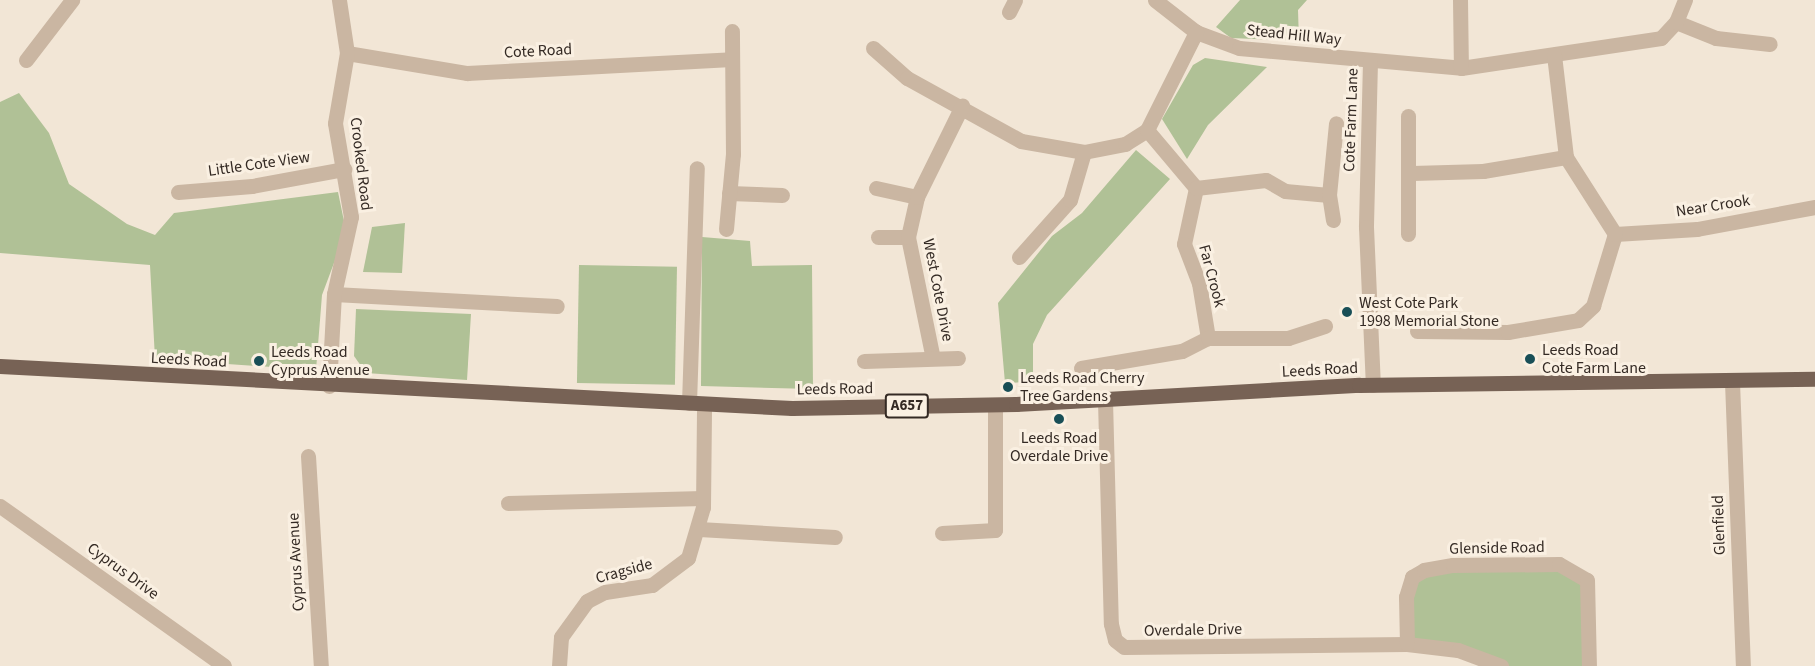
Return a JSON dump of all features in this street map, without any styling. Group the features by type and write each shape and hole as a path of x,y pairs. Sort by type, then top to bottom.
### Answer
{"main road":[{"name":"Leeds Road","path":"0,366 329,386 697,404 995,405 1374,385 1815,380"}],"street":[{"path":"27,60 72,0"},
{"name":"Crooked Road","path":"329,386 334,294 349,243 344,169 335,123 347,53 339,0"},
{"name":"Stead Hill Way","path":"1155,0 1196,32 1239,48 1370,61"},
{"path":"1460,0 1461,68"},
{"path":"1685,0 1676,22 1716,38 1770,44"},
{"name":"Cote Farm Lane","path":"1374,385 1366,226 1370,61 1461,68 1661,38 1676,22"},
{"path":"726,229 729,192 732,31"},
{"path":"873,48 907,78 962,106 1021,141 1084,152 1125,144 1147,130 1196,32"},
{"name":"Cote Road","path":"347,53 467,73 732,59"},
{"path":"1417,331 1508,332 1544,322 1578,320 1593,306 1616,234 1566,157 1554,55"},
{"name":"West Cote Drive","path":"932,354 908,237 917,197 962,106"},
{"path":"1408,116 1412,173 1408,234"},
{"path":"1333,220 1329,195 1336,123"},
{"path":"1147,130 1196,188 1266,180 1285,191 1329,195"},
{"path":"1019,257 1070,200 1084,152"},
{"path":"1412,173 1483,171 1566,157"},
{"name":"Cragside","path":"559,666 561,637 587,601 605,592 652,585 673,574 688,558 699,529 703,498 697,404 697,168"},
{"name":"Little Cote View","path":"178,192 252,186 344,169"},
{"path":"876,188 917,197"},
{"name":"Far Crook","path":"1196,188 1184,244 1199,283 1208,338"},
{"path":"729,192 782,195"},
{"name":"Near Crook","path":"1616,234 1697,229 1815,207"},
{"path":"878,237 908,237"},
{"path":"334,294 557,306"},
{"path":"1081,368 1182,351 1208,338 1288,338 1325,326"},
{"name":"West Cote Drive","path":"864,361 932,354 958,358"},
{"name":"Glenfield","path":"1732,382 1743,666"},
{"name":"Overdale Drive","path":"1105,400 1114,640 1143,650 1407,644"},
{"path":"942,532 995,530 995,405"},
{"name":"Cyprus Avenue","path":"308,456 321,666"},
{"path":"508,503 703,498"},
{"name":"Cyprus Drive","path":"0,506 224,666"},
{"path":"699,529 835,537"},
{"name":"Glenside Road","path":"1407,644 1406,597 1412,577 1424,570 1453,565 1559,564 1587,580 1589,666"},
{"path":"1407,644 1458,650 1501,666"}],"green space":[{"path":"1240,0 1307,0 1298,10 1299,41 1231,38 1216,27"},
{"path":"1205,58 1267,67 1208,125 1187,159 1162,119 1193,65"},
{"path":"19,93 49,133 69,184 127,224 155,235 174,213 338,192 346,231 322,295 316,370 155,359 150,265 0,253 0,102"},
{"path":"1136,150 1170,179 1047,315 1033,344 1033,382 1005,383 998,303 1052,236 1082,213"},
{"path":"405,223 402,273 363,272 372,227"},
{"path":"702,237 750,241 752,266 812,265 813,389 701,386"},
{"path":"579,265 677,267 675,385 577,383"},
{"path":"356,309 471,314 467,380 366,373 354,356"},
{"path":"1559,564 1587,580 1589,666 1501,666 1407,644 1412,577 1424,570"}],"place":[{"name":"West Cote Park 1998 Memorial Stone","path":"1347,312"},
{"name":"Leeds Road Cote Farm Lane","path":"1530,359"},
{"name":"Leeds Road Cyprus Avenue","path":"259,361"},
{"name":"Leeds Road Cherry Tree Gardens","path":"1008,387"},
{"name":"Leeds Road Overdale Drive","path":"1059,419"}]}
